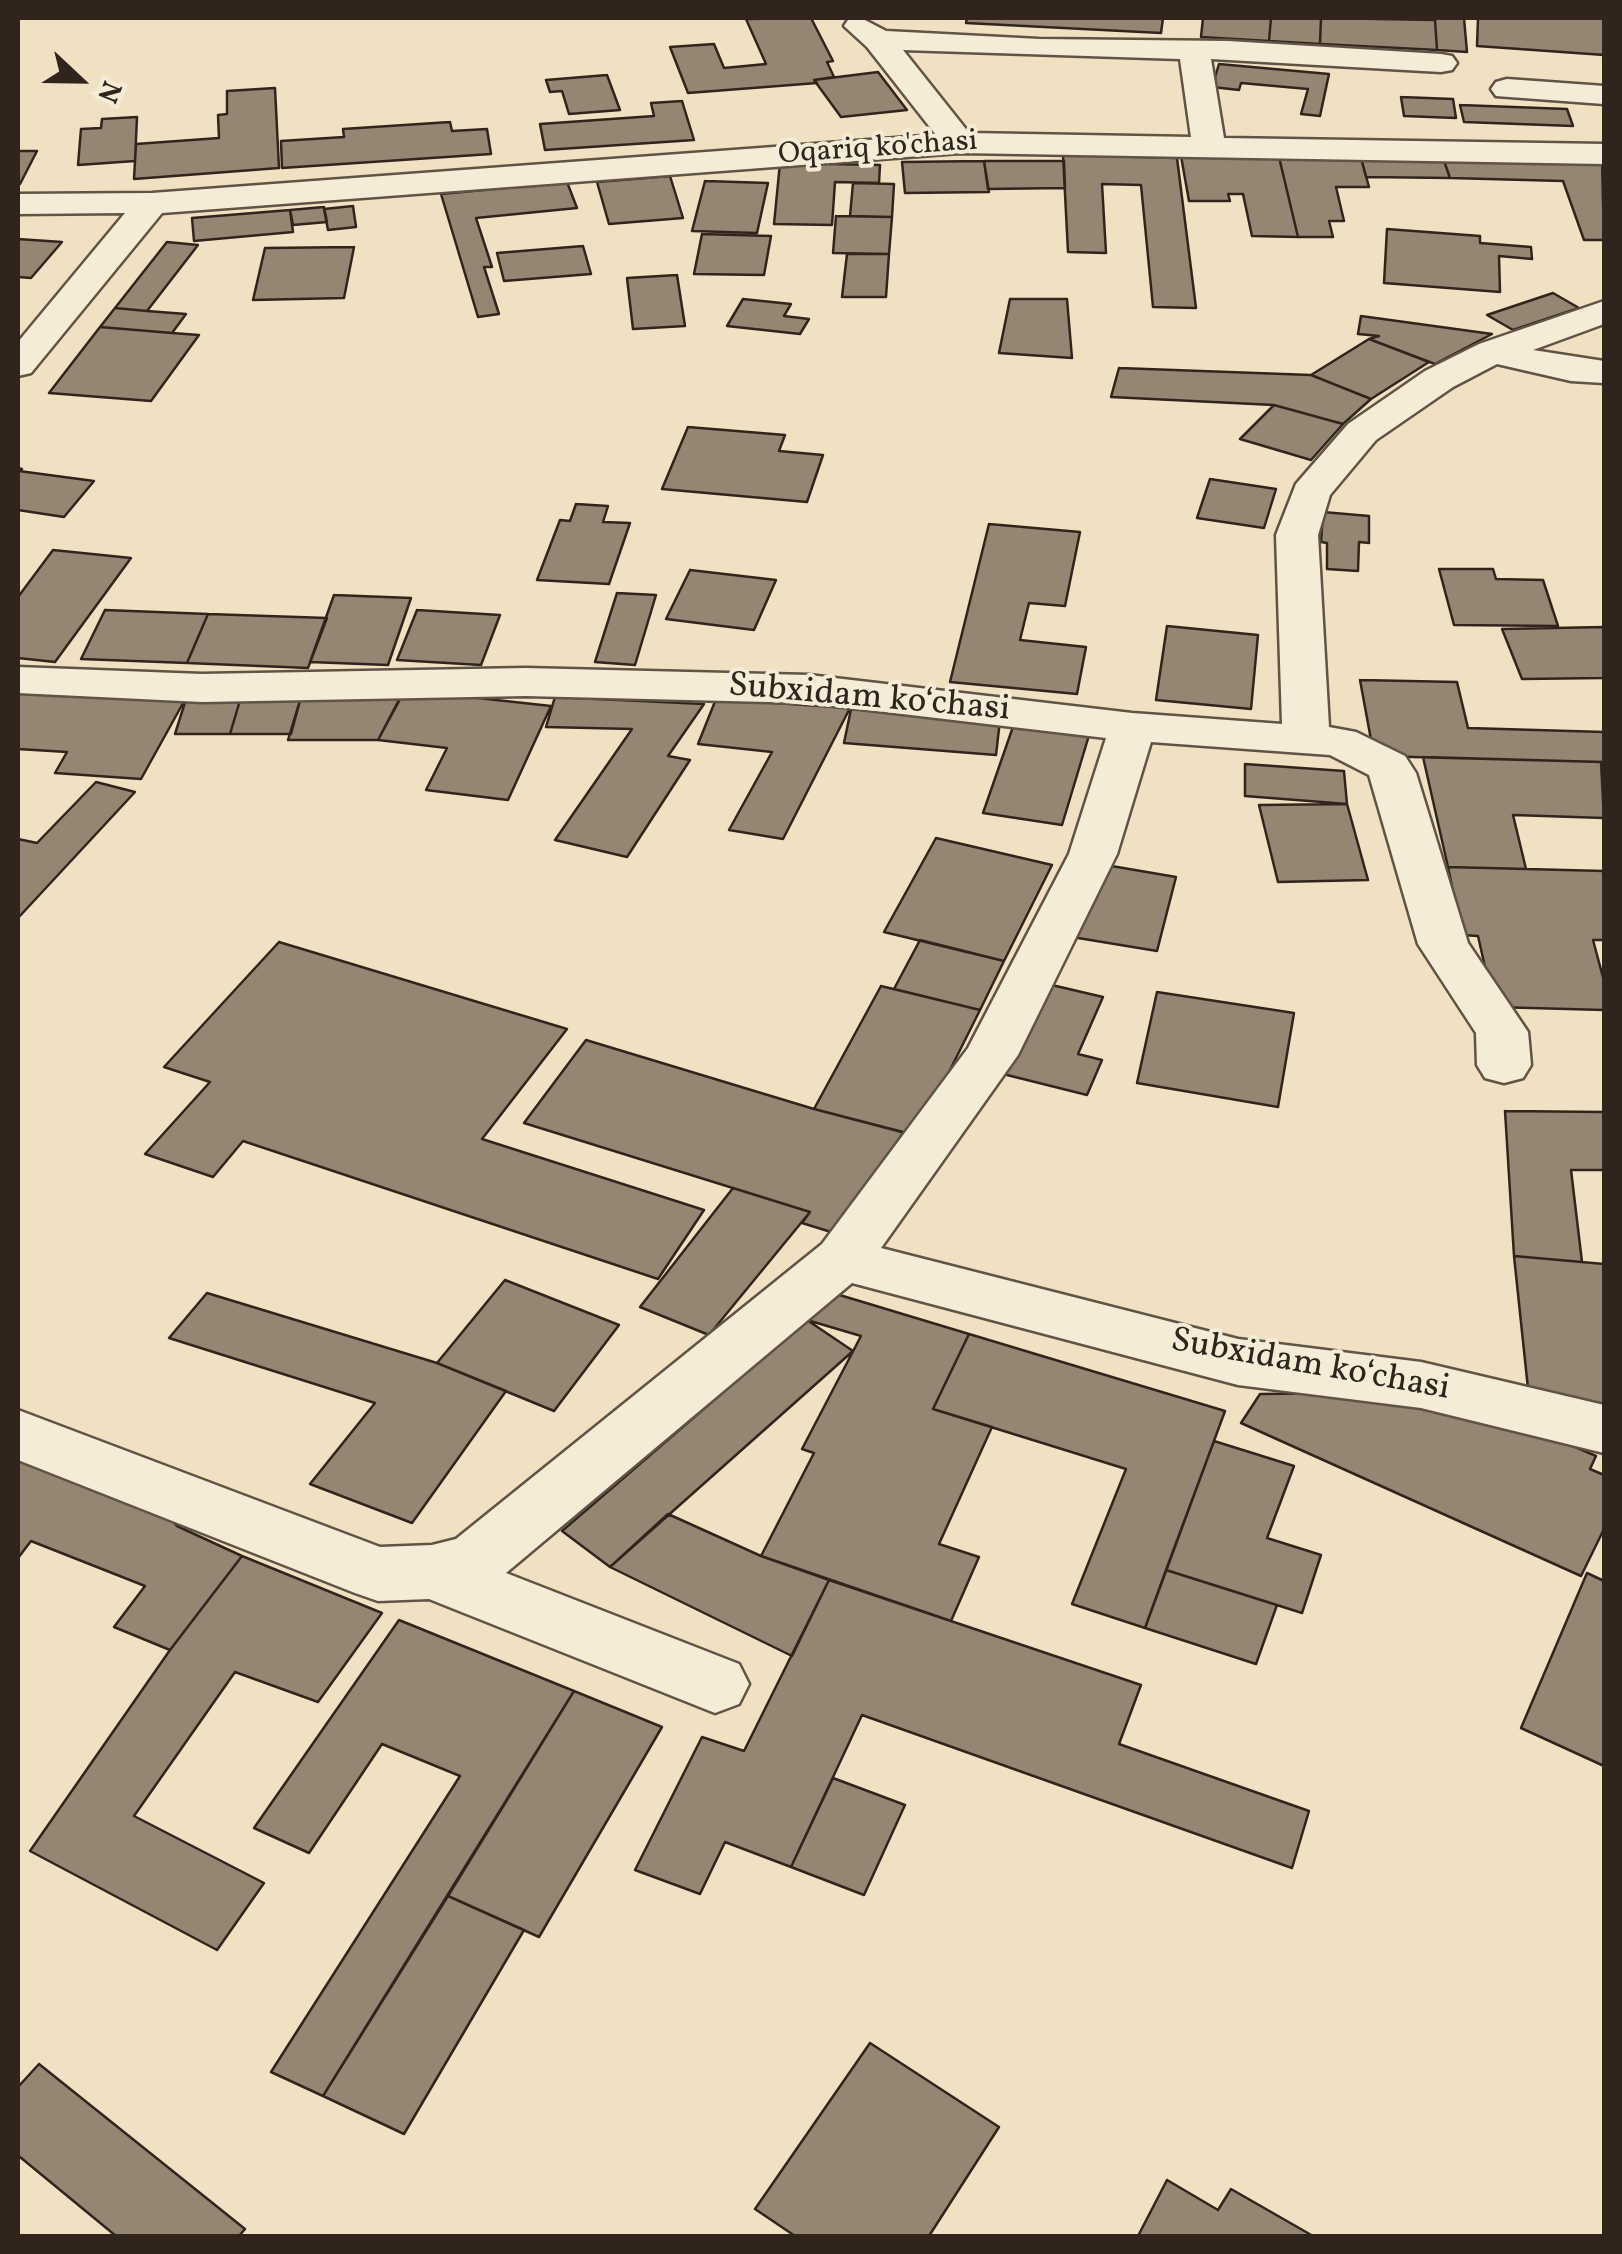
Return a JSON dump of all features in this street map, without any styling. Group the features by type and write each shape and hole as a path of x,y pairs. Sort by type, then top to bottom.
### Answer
{"street":[{"path":"849,18 878,40 960,143"},
{"path":"878,40 1228,50 1441,63"},
{"path":"1194,52 1209,144"},
{"path":"1507,89 1604,95"},
{"name":"Oqariq ko'chasi","path":"18,204 152,202 960,143 1209,144 1604,154"},
{"path":"18,365 152,202"},
{"path":"1306,739 1297,535 1310,493 1362,432 1439,379 1492,352 1604,312"},
{"path":"1492,352 1571,370 1604,372"},
{"name":"Subxidam koʻchasi","path":"18,680 202,688 526,682 810,688 1132,727 1340,742 1388,766 1443,944 1502,1032 1504,1065"},
{"path":"18,1434 378,1574 432,1572 475,1561 842,1259 991,1055 1093,854 1132,727"},
{"name":"Subxidam koʻchasi","path":"842,1259 1238,1362 1421,1385 1604,1429"},
{"path":"432,1572 715,1684"}],"building":[{"path":"811,18 833,61 827,62 834,77 814,80 817,83 688,93 670,47 714,44 724,68 766,64 746,19"},
{"path":"967,18 1163,18 1161,33 966,23"},
{"path":"1203,18 1271,18 1269,41 1201,37"},
{"path":"1271,18 1321,18 1320,44 1269,41"},
{"path":"1321,18 1435,20 1437,50 1320,44"},
{"path":"1399,18 1464,18 1467,52 1437,50 1435,20"},
{"path":"1478,18 1604,18 1604,55 1477,46"},
{"path":"1219,64 1329,74 1320,116 1301,114 1308,89 1241,83 1239,90 1212,87"},
{"path":"878,72 907,110 841,117 814,80"},
{"path":"607,75 620,110 569,114 562,91 550,92 546,80"},
{"path":"275,88 279,168 134,179 136,144 219,138 218,115 227,114 227,91"},
{"path":"1401,97 1453,99 1456,118 1404,116"},
{"path":"682,101 694,140 545,150 540,124 654,116 651,103"},
{"path":"1460,105 1567,109 1573,126 1464,122"},
{"path":"137,117 135,161 78,165 81,129 101,128 102,119"},
{"path":"450,122 452,131 487,129 491,154 282,168 281,141 344,137 343,129"},
{"path":"18,151 37,151 20,184 18,184"},
{"path":"1063,155 1177,158 1196,308 1153,307 1141,185 1102,184 1106,253 1068,252"},
{"path":"1181,156 1279,157 1298,237 1252,236 1243,194 1228,194 1230,201 1189,201"},
{"path":"1279,157 1361,158 1369,187 1336,187 1344,221 1329,221 1333,237 1298,237"},
{"path":"1361,158 1443,158 1450,178 1366,177"},
{"path":"1443,158 1602,161 1604,240 1584,240 1563,181 1450,178"},
{"path":"984,161 989,192 905,193 902,162"},
{"path":"984,161 1064,161 1065,188 988,189"},
{"path":"780,163 880,165 879,183 835,182 832,225 774,224"},
{"path":"670,176 683,218 609,224 597,182"},
{"path":"705,181 768,183 757,233 692,231"},
{"path":"567,182 577,208 476,218 492,267 484,267 499,314 478,317 441,194"},
{"path":"853,183 894,184 892,217 850,216"},
{"path":"353,206 356,227 328,230 324,209"},
{"path":"324,207 327,222 293,225 290,210"},
{"path":"290,210 293,232 194,241 192,218"},
{"path":"836,216 892,217 889,254 833,253"},
{"path":"1387,229 1480,236 1480,243 1531,247 1532,259 1499,256 1500,292 1384,283"},
{"path":"702,234 771,236 764,275 694,274"},
{"path":"18,239 62,242 31,278 18,277"},
{"path":"167,242 198,245 147,311 115,308"},
{"path":"583,246 591,274 504,281 497,253"},
{"path":"354,247 344,298 253,300 265,248"},
{"path":"847,254 889,254 886,297 842,297"},
{"path":"677,275 685,326 633,329 627,278"},
{"path":"1553,293 1579,308 1513,330 1487,315"},
{"path":"743,299 791,304 784,316 809,319 800,334 727,326"},
{"path":"1010,299 1067,299 1072,358 999,353"},
{"path":"115,308 186,314 172,333 100,327"},
{"path":"1361,316 1492,334 1435,364 1369,339 1379,336 1358,334"},
{"path":"100,327 199,335 151,401 49,393"},
{"path":"1369,339 1429,362 1371,399 1311,375"},
{"path":"1119,368 1311,375 1371,399 1343,424 1274,405 1111,397"},
{"path":"1274,405 1343,424 1311,460 1240,439"},
{"path":"688,427 785,435 779,451 823,455 807,502 662,489"},
{"path":"18,468 94,481 64,517 18,510"},
{"path":"1210,479 1276,489 1264,528 1197,518"},
{"path":"576,504 608,506 603,522 630,523 609,584 537,580 560,520 570,521"},
{"path":"1323,512 1369,516 1369,543 1359,542 1358,571 1327,569 1327,543 1321,542"},
{"path":"989,524 1080,532 1065,606 1029,603 1020,640 1086,647 1077,694 950,682"},
{"path":"53,550 131,558 55,662 18,658 18,597"},
{"path":"1439,569 1493,569 1496,579 1543,580 1558,626 1454,625"},
{"path":"690,570 776,580 754,630 666,619"},
{"path":"617,593 656,595 635,665 595,662"},
{"path":"334,595 411,598 388,665 310,662"},
{"path":"105,610 208,614 187,663 81,659"},
{"path":"417,610 500,615 481,665 397,660"},
{"path":"208,614 327,618 308,668 187,663"},
{"path":"1167,626 1258,635 1251,709 1156,700"},
{"path":"1604,627 1604,678 1522,679 1502,629"},
{"path":"1360,680 1457,682 1468,728 1604,732 1604,762 1374,756"},
{"path":"405,690 551,706 508,800 426,790 447,748 378,740"},
{"path":"18,691 187,696 141,779 55,773 67,752 18,749"},
{"path":"187,696 241,697 230,734 175,734"},
{"path":"401,696 378,740 288,740 301,697"},
{"path":"241,697 301,697 291,734 230,734"},
{"path":"555,697 704,704 668,756 690,760 627,857 555,840 632,729 546,727"},
{"path":"716,699 850,708 783,839 729,830 772,752 698,744"},
{"path":"851,709 1000,720 996,755 844,743"},
{"path":"1015,721 1090,732 1062,825 983,813"},
{"path":"1423,757 1601,762 1604,818 1513,815 1526,869 1448,867"},
{"path":"1245,764 1344,771 1347,804 1245,796"},
{"path":"96,782 135,792 18,918 18,839 37,843"},
{"path":"1347,804 1368,880 1278,882 1259,805"},
{"path":"936,838 1052,865 1004,961 884,932"},
{"path":"1094,863 1176,877 1157,951 1072,937"},
{"path":"1448,867 1604,871 1604,940 1593,940 1604,981 1604,1010 1494,1007 1478,936 1462,935"},
{"path":"920,940 1004,961 980,1010 894,989"},
{"path":"279,942 567,1029 482,1139 704,1210 658,1279 243,1141 213,1177 145,1154 210,1082 164,1067"},
{"path":"1039,982 1103,997 1078,1054 1102,1060 1087,1095 995,1072"},
{"path":"881,986 980,1010 917,1136 814,1109"},
{"path":"1157,992 1294,1013 1278,1107 1137,1083"},
{"path":"586,1040 903,1132 844,1236 802,1223 810,1212 524,1123"},
{"path":"1505,1111 1604,1112 1604,1170 1571,1170 1582,1262 1514,1256"},
{"path":"733,1188 810,1212 709,1335 640,1307"},
{"path":"1514,1256 1604,1264 1604,1405 1529,1398"},
{"path":"505,1280 619,1325 554,1411 437,1363"},
{"path":"823,1290 969,1334 933,1409 992,1427 939,1544 979,1557 951,1621 761,1556 814,1453 802,1449 861,1336 807,1320"},
{"path":"207,1293 437,1363 506,1391 412,1523 310,1484 375,1403 169,1338"},
{"path":"807,1320 853,1351 610,1567 562,1531"},
{"path":"969,1334 1225,1411 1145,1628 1072,1604 1126,1469 933,1409"},
{"path":"1448,1392 1596,1456 1590,1469 1604,1475 1604,1529 1581,1576 1241,1423 1260,1394"},
{"path":"1214,1441 1294,1466 1267,1538 1321,1555 1302,1613 1166,1570"},
{"path":"18,1457 166,1513 177,1526 242,1556 170,1650 114,1627 145,1586 31,1541 18,1558"},
{"path":"668,1514 761,1556 829,1580 792,1656 610,1567"},
{"path":"242,1556 382,1613 318,1702 235,1672 134,1816 264,1883 217,1950 30,1851 170,1650"},
{"path":"1166,1570 1277,1605 1256,1664 1145,1628"},
{"path":"1587,1573 1604,1581 1604,1766 1521,1728"},
{"path":"829,1580 1141,1685 1119,1744 1309,1811 1292,1868 862,1715 791,1867 725,1842 700,1894 635,1870 702,1737 744,1751"},
{"path":"399,1620 574,1691 323,2096 271,2072 460,1776 382,1744 309,1853 254,1828"},
{"path":"574,1691 662,1727 539,1937 448,1896"},
{"path":"833,1778 905,1805 864,1895 791,1867"},
{"path":"448,1896 524,1930 404,2134 323,2096"},
{"path":"870,2043 999,2127 929,2236 795,2236 755,2209"},
{"path":"39,2064 245,2229 239,2236 116,2236 20,2157 18,2160 18,2087"},
{"path":"1167,2180 1218,2210 1231,2189 1313,2236 1138,2236"}]}
